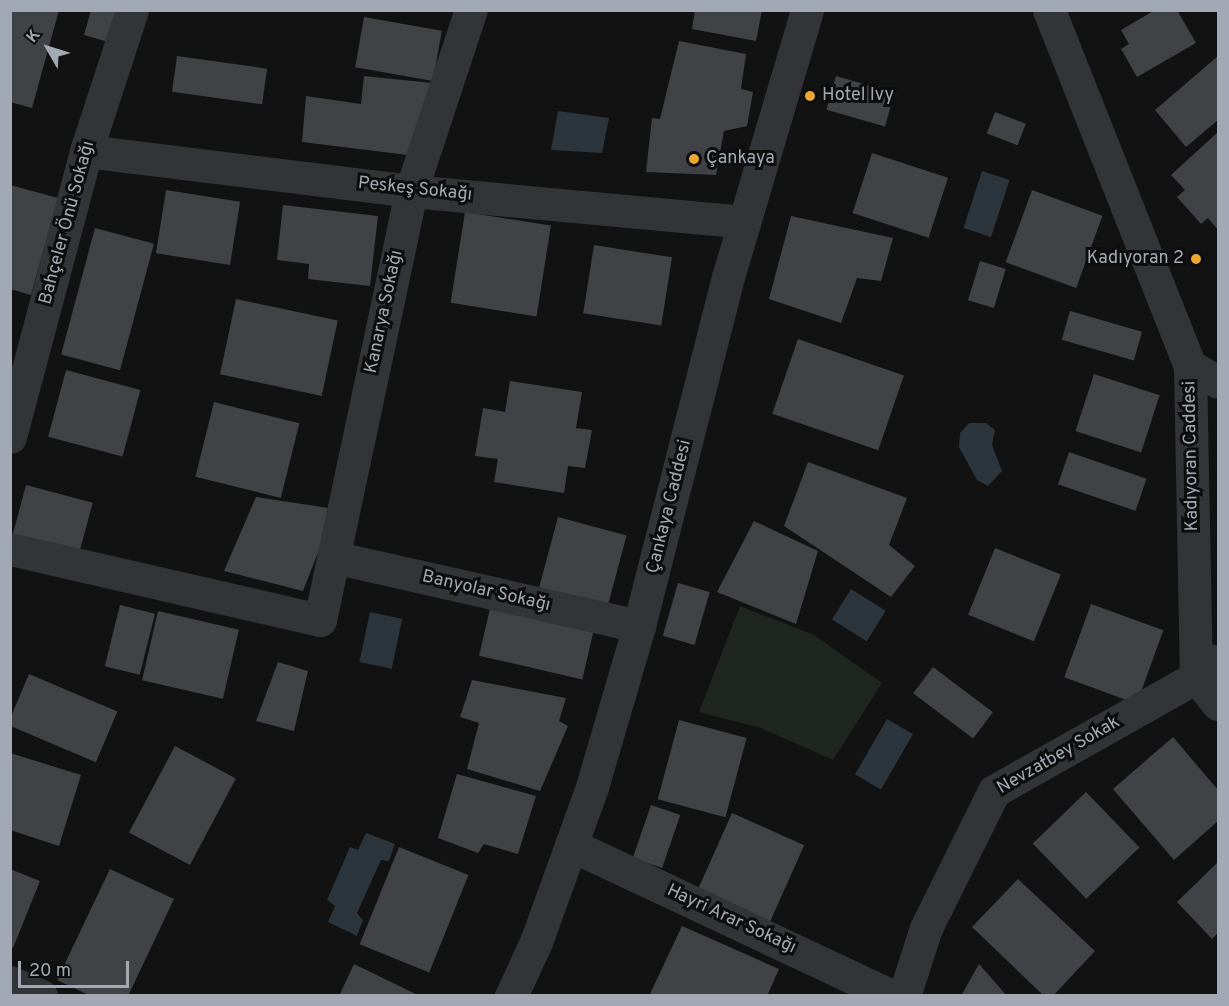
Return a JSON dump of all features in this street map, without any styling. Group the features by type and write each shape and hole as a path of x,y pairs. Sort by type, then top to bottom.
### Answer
{"street":[{"name":"Bahçeler Önü Sokağı","path":"10,437 86,152 132,10"},
{"name":"Kanarya Sokağı","path":"10,549 320,620 411,190 471,10"},
{"name":"Çankaya Caddesi","path":"511,996 536,942 571,845 639,626 745,222 807,10"},
{"name":"Kadıyoran Caddesi","path":"1052,12 1190,366 1207,666"},
{"name":"Peskeş Sokağı","path":"86,152 411,190 745,222"},
{"path":"1190,366 1218,382"},
{"name":"Banyolar Sokağı","path":"333,557 639,626"},
{"path":"1207,666 1218,704"},
{"name":"Nevzatbey Sokak","path":"904,996 926,928 994,791 1207,666"},
{"name":"Hayri Arar Sokağı","path":"571,845 892,996"},
{"path":"10,982 41,996"}],"shaded area":[{"path":"558,111 609,118 602,153 551,150"},
{"path":"982,171 1010,180 991,237 963,228"},
{"path":"969,423 986,423 995,430 992,445 1002,471 988,486 977,480 959,447 960,433"},
{"path":"851,589 886,611 867,641 832,620"},
{"path":"740,606 814,635 882,683 833,760 761,728 699,712"},
{"path":"370,612 402,619 392,669 359,662"},
{"path":"887,719 913,734 881,789 855,774"},
{"path":"366,833 395,844 389,861 381,860 357,913 363,920 357,936 328,922 335,906 327,900 350,847 358,850"}],"building":[{"path":"10,10 59,10 32,108 10,102"},
{"path":"91,10 124,10 115,44 84,35"},
{"path":"695,10 762,10 756,41 692,29"},
{"path":"1155,10 1177,10 1196,43 1137,77 1121,49 1129,44 1121,30"},
{"path":"364,17 442,31 433,81 355,67"},
{"path":"679,41 746,54 741,89 753,92 747,126 724,131 716,175 646,172 652,118 660,119"},
{"path":"177,56 267,69 262,104 172,92"},
{"path":"1218,56 1218,120 1186,147 1155,110"},
{"path":"364,76 432,83 416,156 302,142 306,96 361,104"},
{"path":"836,76 895,93 885,126 826,110"},
{"path":"995,112 1026,124 1018,145 987,133"},
{"path":"1218,132 1218,230 1208,218 1201,224 1177,197 1185,190 1171,175"},
{"path":"872,153 948,178 929,238 853,213"},
{"path":"10,185 58,198 31,295 10,289"},
{"path":"166,190 240,202 230,265 156,253"},
{"path":"1032,190 1102,216 1076,288 1006,262"},
{"path":"283,205 378,216 370,286 308,279 309,264 277,260"},
{"path":"465,212 551,226 537,316 451,303"},
{"path":"791,216 893,238 881,281 857,278 841,323 769,299"},
{"path":"95,228 154,244 120,370 61,355"},
{"path":"594,245 672,257 661,326 583,313"},
{"path":"980,261 1006,269 994,308 968,300"},
{"path":"236,299 338,321 322,396 220,374"},
{"path":"1070,311 1142,332 1134,361 1062,340"},
{"path":"798,339 904,375 878,450 772,414"},
{"path":"66,370 140,390 123,457 48,437"},
{"path":"1094,374 1160,395 1141,452 1075,431"},
{"path":"510,381 582,392 576,428 592,430 585,468 568,466 564,493 494,482 498,459 475,456 483,408 505,412"},
{"path":"214,402 299,423 281,498 195,477"},
{"path":"1069,452 1147,479 1135,511 1058,484"},
{"path":"808,462 907,498 889,545 915,566 891,597 784,526"},
{"path":"26,485 93,503 79,555 12,537"},
{"path":"256,497 335,509 303,591 224,571"},
{"path":"558,517 627,535 608,606 539,588"},
{"path":"754,521 818,551 796,624 717,592"},
{"path":"995,548 1061,575 1034,641 968,615"},
{"path":"678,583 710,592 695,645 663,636"},
{"path":"491,604 594,628 582,679 479,656"},
{"path":"1091,604 1163,630 1137,704 1064,677"},
{"path":"120,605 155,614 140,675 105,666"},
{"path":"158,611 239,630 223,699 142,680"},
{"path":"278,662 308,671 294,731 256,721"},
{"path":"933,667 993,712 973,738 913,693"},
{"path":"29,674 117,712 96,762 10,726 10,719"},
{"path":"472,680 566,698 559,721 568,726 540,791 467,769 479,723 460,717"},
{"path":"679,720 747,738 725,817 658,799"},
{"path":"1173,737 1218,790 1218,821 1174,860 1113,789"},
{"path":"175,746 236,778 190,865 129,833"},
{"path":"10,753 81,775 59,846 10,830"},
{"path":"457,774 536,796 518,854 484,844 478,853 438,838"},
{"path":"1086,792 1139,847 1086,899 1033,843"},
{"path":"651,805 680,815 662,868 633,858"},
{"path":"732,813 804,845 766,931 694,899"},
{"path":"399,847 469,875 429,972 360,944"},
{"path":"1218,862 1218,933 1212,939 1177,902"},
{"path":"10,869 40,881 13,948 10,947"},
{"path":"110,869 174,899 128,996 91,996 57,980"},
{"path":"1018,879 1095,951 1053,996 1044,996 972,927"},
{"path":"682,926 779,969 767,996 649,996"},
{"path":"354,964 420,996 339,996"},
{"path":"979,964 1007,996 961,996"}],"place":[{"name":"Hotel Ivy","path":"810,96"},
{"name":"Çankaya","path":"694,159"},
{"name":"Kadıyoran 2","path":"1196,259"}]}
